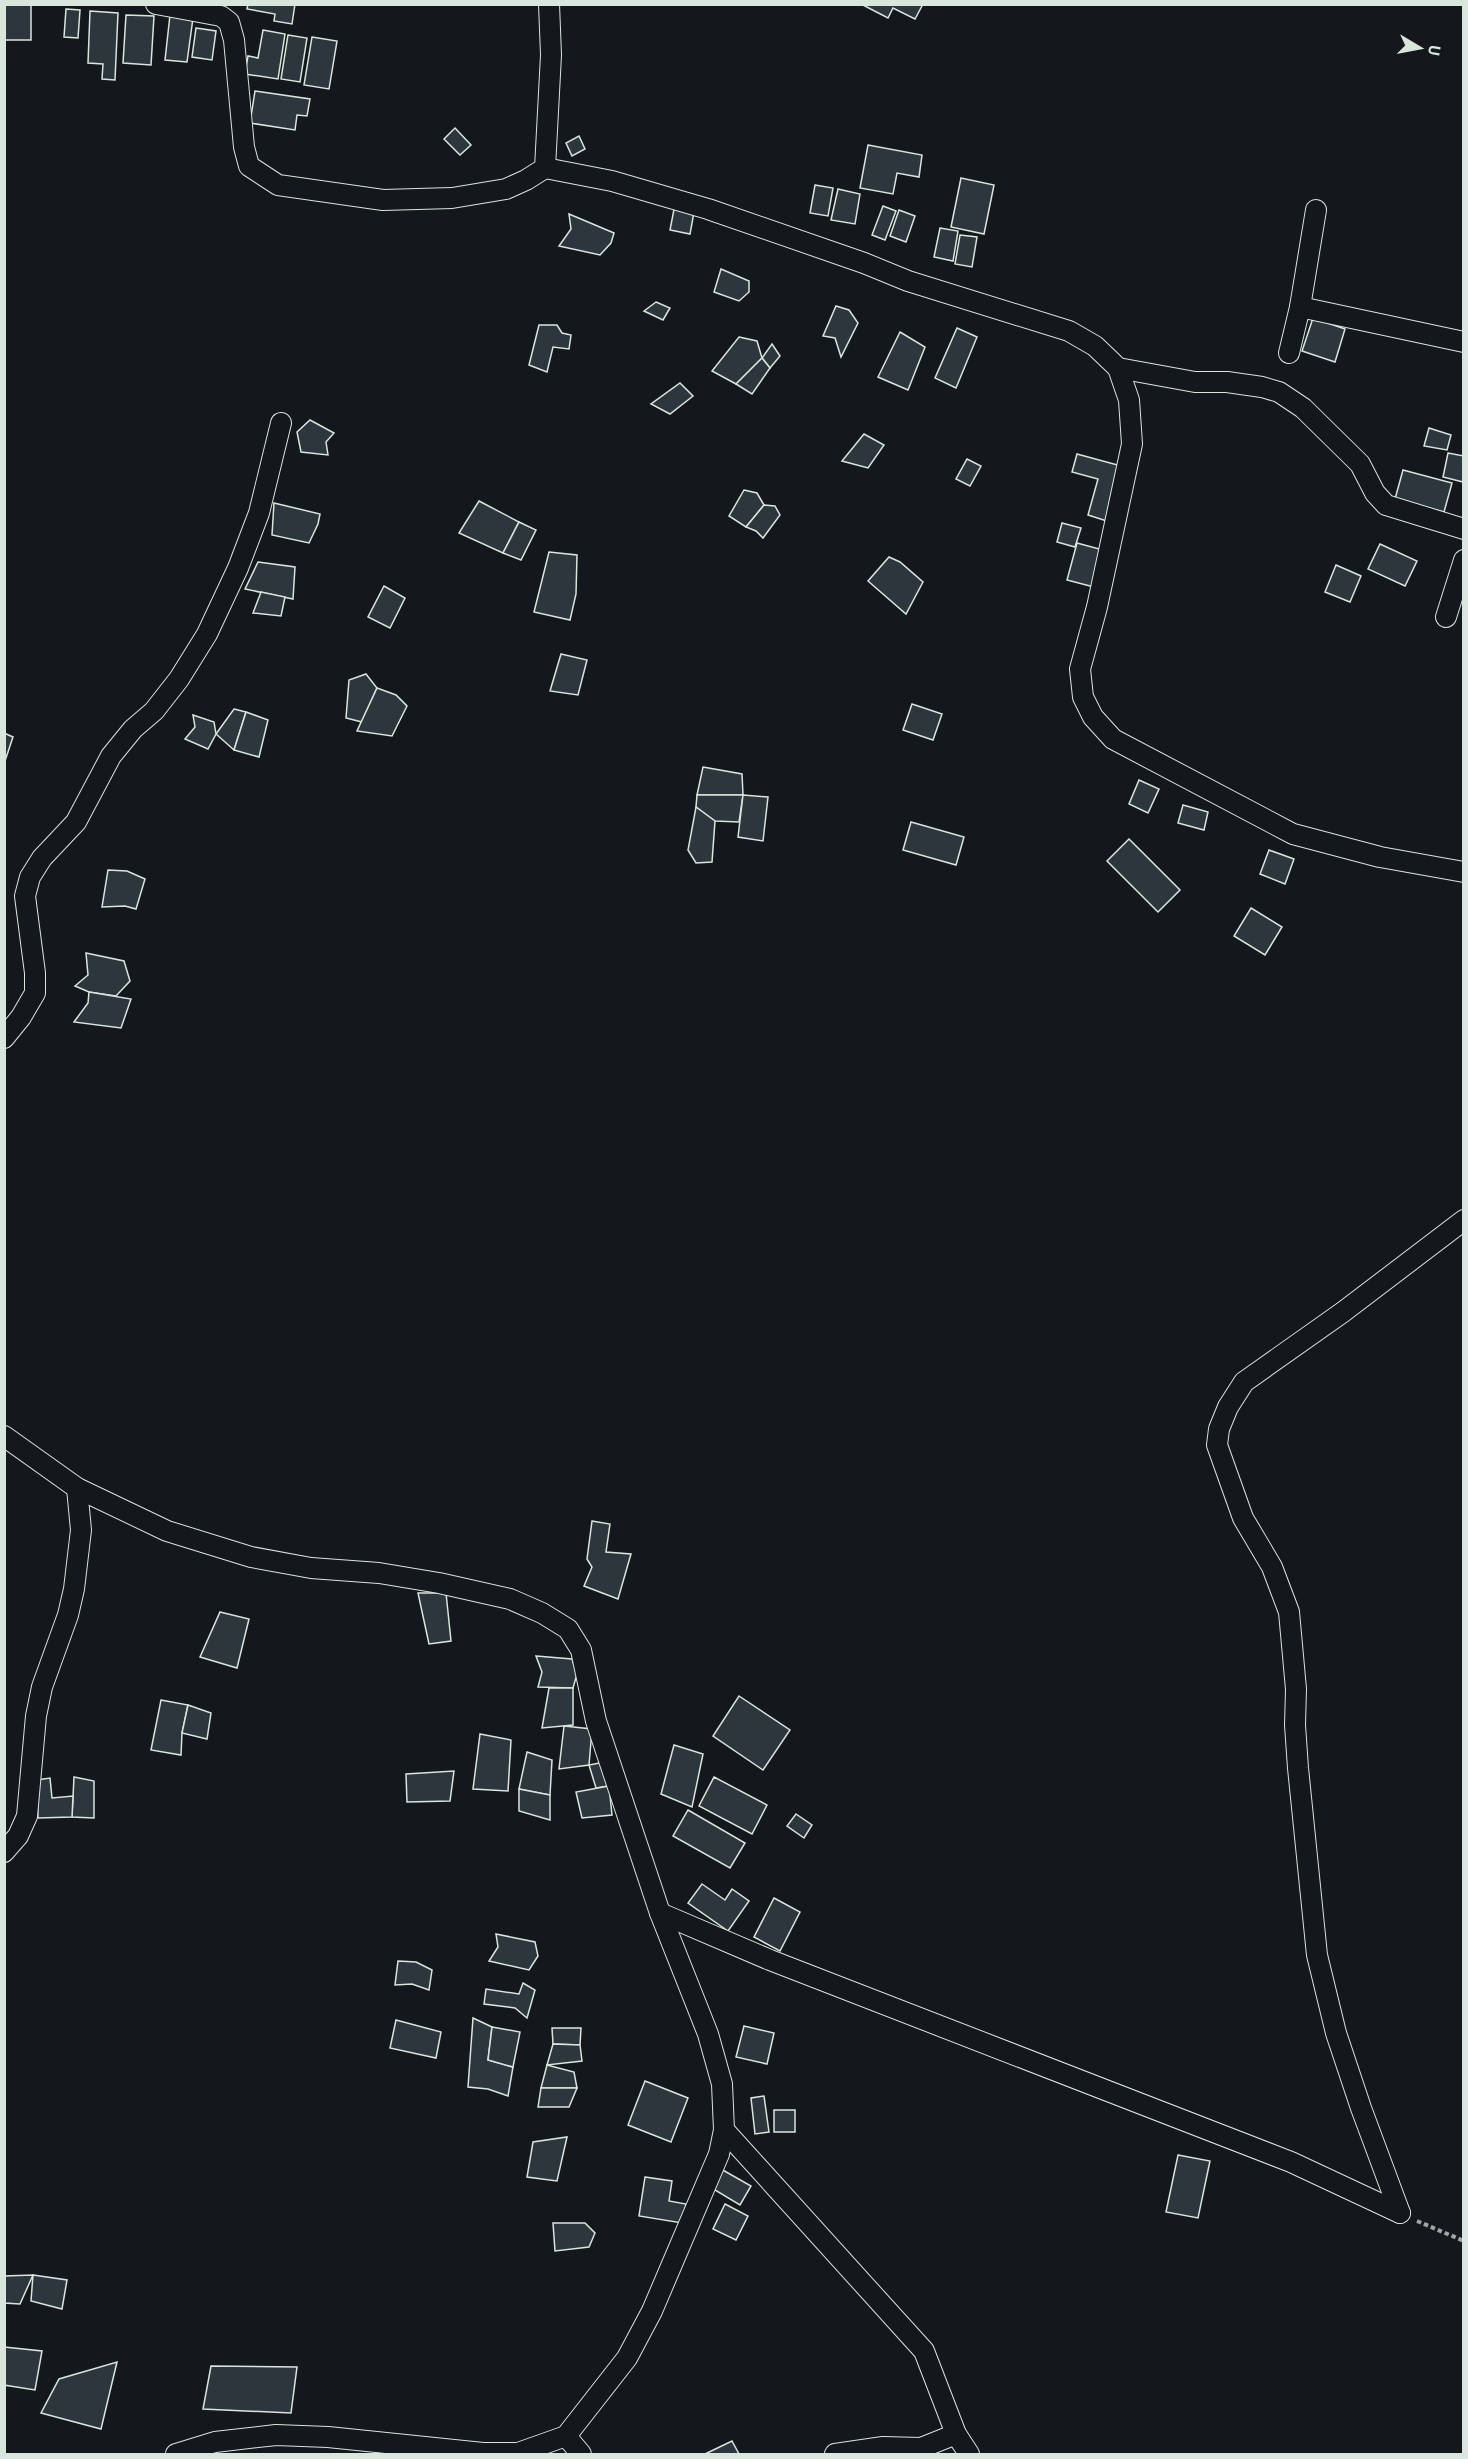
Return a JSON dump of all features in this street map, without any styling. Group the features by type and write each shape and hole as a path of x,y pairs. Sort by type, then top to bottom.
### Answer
{"street":[{"path":"156,4 221,16 229,22 234,40 244,147 249,166 278,185 383,200 452,198 506,189 545,168 612,182 708,209 864,263 908,281 1070,331 1095,346 1118,368 1129,400 1132,444 1097,607 1080,669 1083,697 1093,717 1113,739 1293,834 1380,857 1464,872"},
{"path":"545,168 551,55 549,4"},
{"path":"1289,353 1300,307 1316,210"},
{"path":"1300,307 1464,342"},
{"path":"1118,368 1195,382 1227,382 1279,392 1303,408 1360,464 1375,494 1386,506 1464,529"},
{"path":"4,1038 21,1017 35,993 35,973 25,896 30,877 42,858 76,822 111,756 132,729 154,711 179,679 207,634 238,568 259,513 281,423"},
{"path":"1446,617 1464,560"},
{"path":"1400,2213 1336,2033 1317,1955 1298,1768 1295,1725 1296,1689 1289,1612 1272,1567 1243,1518 1217,1445 1219,1429 1228,1407 1244,1382 1343,1312 1464,1220"},
{"path":"4,1436 77,1488 167,1531 251,1557 310,1568 379,1573 439,1583 510,1599 542,1613 567,1629 581,1650 596,1721 660,1913 708,2034 722,2084 724,2130 719,2154 652,2311 627,2358 566,2436 518,2453 483,2453 328,2437 276,2435 215,2442 176,2454"},
{"path":"4,1852 18,1836 27,1815 36,1716 42,1687 68,1615 74,1589 81,1530 77,1488"},
{"path":"660,1913 770,1960 1280,2158 1400,2213"},
{"path":"724,2130 924,2350 956,2434 969,2454"},
{"path":"835,2454 883,2447 921,2448 956,2434"},
{"path":"566,2436 581,2454"}],"path":[{"path":"1400,2213 1464,2241"}],"building":[{"path":"4,4 31,4 31,40 4,40"},
{"path":"248,4 295,4 292,24 274,21 275,14 247,9"},
{"path":"861,4 923,4 915,19 893,8 888,18"},
{"path":"66,9 80,10 78,38 64,37"},
{"path":"90,11 118,13 115,80 102,79 103,64 88,63"},
{"path":"126,15 154,16 151,65 123,63"},
{"path":"170,15 193,18 187,62 165,60"},
{"path":"196,28 216,31 212,60 192,57"},
{"path":"263,30 285,34 278,79 245,74 248,56 258,58"},
{"path":"288,35 307,38 300,82 281,79"},
{"path":"312,37 337,41 329,89 304,85"},
{"path":"255,91 310,99 307,116 297,115 295,130 250,123"},
{"path":"455,128 471,145 460,155 444,139"},
{"path":"579,136 585,149 572,156 566,143"},
{"path":"868,145 922,155 919,177 897,173 893,194 860,188"},
{"path":"961,178 994,185 984,234 951,227"},
{"path":"815,185 833,188 828,216 810,213"},
{"path":"838,189 860,194 855,224 831,220"},
{"path":"675,204 695,207 690,234 670,230"},
{"path":"883,206 896,211 885,240 872,235"},
{"path":"899,210 915,216 906,242 890,236"},
{"path":"569,214 614,233 611,243 600,255 559,246 571,229"},
{"path":"940,228 958,231 953,261 934,257"},
{"path":"960,235 977,237 972,267 955,264"},
{"path":"721,269 749,281 749,292 739,301 714,292"},
{"path":"656,302 670,308 663,320 644,311"},
{"path":"836,306 849,310 858,323 841,357 835,338 823,336"},
{"path":"1313,318 1345,329 1335,362 1302,351"},
{"path":"539,325 557,325 562,333 571,335 569,349 553,347 547,372 529,365"},
{"path":"957,328 977,337 956,388 935,378"},
{"path":"900,332 925,347 908,390 878,377"},
{"path":"739,337 757,341 762,358 736,384 712,371"},
{"path":"772,344 780,356 770,368 762,358"},
{"path":"762,358 770,368 752,394 736,384"},
{"path":"680,383 693,396 670,414 651,404"},
{"path":"310,420 334,433 326,442 328,455 301,452 297,432"},
{"path":"1429,428 1451,435 1447,450 1424,446"},
{"path":"864,434 884,445 868,468 842,461"},
{"path":"1448,453 1464,456 1463,482 1443,477"},
{"path":"1077,454 1125,467 1110,522 1088,515 1098,479 1072,472"},
{"path":"967,459 981,466 970,486 956,479"},
{"path":"1403,470 1452,483 1444,512 1395,499"},
{"path":"744,490 757,493 764,505 746,527 729,516"},
{"path":"479,501 519,522 503,553 459,533"},
{"path":"274,503 320,514 309,543 272,535"},
{"path":"764,505 775,506 780,515 763,538 756,531 746,527"},
{"path":"519,522 536,530 521,560 503,553"},
{"path":"1062,523 1081,528 1075,547 1057,542"},
{"path":"1077,543 1103,550 1094,587 1067,580"},
{"path":"1380,544 1417,561 1405,586 1368,569"},
{"path":"549,552 577,555 576,594 570,620 534,612"},
{"path":"889,557 900,562 923,582 906,614 868,581"},
{"path":"258,562 295,567 293,599 245,589"},
{"path":"1336,565 1361,576 1350,602 1325,592"},
{"path":"384,586 405,598 390,628 368,617"},
{"path":"261,592 285,597 281,616 253,613"},
{"path":"561,654 587,660 578,695 550,691"},
{"path":"366,674 377,688 362,722 346,718 349,680"},
{"path":"377,688 396,695 407,706 392,736 357,731"},
{"path":"912,704 942,714 933,740 903,730"},
{"path":"234,709 246,712 234,750 216,734"},
{"path":"246,712 268,720 259,757 234,750"},
{"path":"193,715 214,722 216,734 208,749 185,739 195,727"},
{"path":"4,733 13,737 4,764"},
{"path":"703,767 742,774 743,795 697,795"},
{"path":"1139,780 1159,789 1148,813 1129,804"},
{"path":"697,795 743,795 739,822 715,821 696,807"},
{"path":"743,795 768,797 763,841 738,837"},
{"path":"1183,805 1208,812 1204,830 1178,823"},
{"path":"696,807 715,821 712,862 696,863 688,850"},
{"path":"911,822 964,837 956,865 903,850"},
{"path":"1129,839 1180,890 1158,912 1107,861"},
{"path":"1269,850 1294,859 1285,884 1260,874"},
{"path":"108,870 127,871 145,879 136,909 125,906 102,907"},
{"path":"1251,908 1282,927 1265,955 1234,936"},
{"path":"86,953 124,961 130,981 116,996 89,992 75,986 88,975"},
{"path":"89,992 131,999 121,1028 74,1022 88,1003"},
{"path":"592,1521 610,1524 606,1552 631,1554 618,1599 584,1586 592,1567 587,1559"},
{"path":"418,1593 446,1593 451,1641 429,1644"},
{"path":"220,1612 249,1619 237,1668 200,1657"},
{"path":"536,1656 572,1659 577,1674 573,1688 538,1687 542,1672"},
{"path":"549,1688 573,1688 573,1725 542,1728"},
{"path":"739,1696 790,1730 763,1770 713,1736"},
{"path":"161,1700 188,1705 182,1733 181,1755 151,1750"},
{"path":"188,1705 211,1713 207,1739 182,1733"},
{"path":"564,1726 592,1729 589,1765 559,1769"},
{"path":"480,1734 511,1740 508,1791 473,1789"},
{"path":"674,1745 703,1754 692,1807 661,1794"},
{"path":"527,1752 552,1760 550,1795 519,1789"},
{"path":"605,1762 609,1786 596,1788 589,1765"},
{"path":"454,1771 450,1801 407,1802 406,1774"},
{"path":"74,1777 94,1781 94,1818 72,1817"},
{"path":"714,1777 767,1805 752,1834 699,1806"},
{"path":"50,1778 52,1798 73,1796 72,1817 38,1818 37,1780"},
{"path":"609,1786 612,1815 582,1818 576,1792"},
{"path":"519,1789 550,1795 550,1820 519,1811"},
{"path":"688,1810 745,1843 730,1868 673,1836"},
{"path":"796,1814 812,1825 804,1838 787,1826"},
{"path":"702,1884 725,1900 732,1889 749,1901 728,1931 688,1903"},
{"path":"774,1898 800,1912 780,1951 754,1937"},
{"path":"496,1934 535,1942 538,1956 529,1970 489,1961 498,1947"},
{"path":"398,1961 416,1962 432,1970 429,1990 412,1984 395,1985"},
{"path":"523,1983 535,1990 527,2018 515,2008 484,2004 486,1989 519,1994"},
{"path":"473,2018 492,2027 488,2060 513,2067 508,2096 488,2089 468,2087"},
{"path":"396,2020 441,2032 436,2058 390,2048"},
{"path":"744,2026 774,2033 767,2064 736,2057"},
{"path":"492,2027 520,2032 513,2067 488,2060"},
{"path":"552,2028 581,2028 580,2045 553,2044"},
{"path":"553,2044 580,2045 582,2061 547,2065"},
{"path":"547,2065 574,2072 577,2088 541,2088"},
{"path":"645,2081 688,2098 671,2142 628,2125"},
{"path":"541,2088 577,2088 569,2107 538,2107"},
{"path":"764,2096 769,2132 755,2134 751,2098"},
{"path":"774,2110 795,2110 795,2132 774,2132"},
{"path":"567,2137 557,2181 527,2177 533,2142"},
{"path":"1178,2155 1210,2161 1198,2218 1166,2212"},
{"path":"721,2169 751,2186 740,2205 710,2187"},
{"path":"645,2177 672,2181 669,2201 686,2204 682,2223 639,2216"},
{"path":"725,2204 748,2216 736,2240 713,2229"},
{"path":"553,2223 585,2223 595,2233 589,2247 555,2251"},
{"path":"33,2275 67,2280 62,2309 31,2301"},
{"path":"33,2275 20,2304 4,2303 4,2276"},
{"path":"4,2347 42,2351 35,2390 4,2385"},
{"path":"117,2362 101,2429 41,2413 59,2379"},
{"path":"211,2366 297,2367 291,2413 203,2409"},
{"path":"732,2441 739,2454 705,2454"}]}
